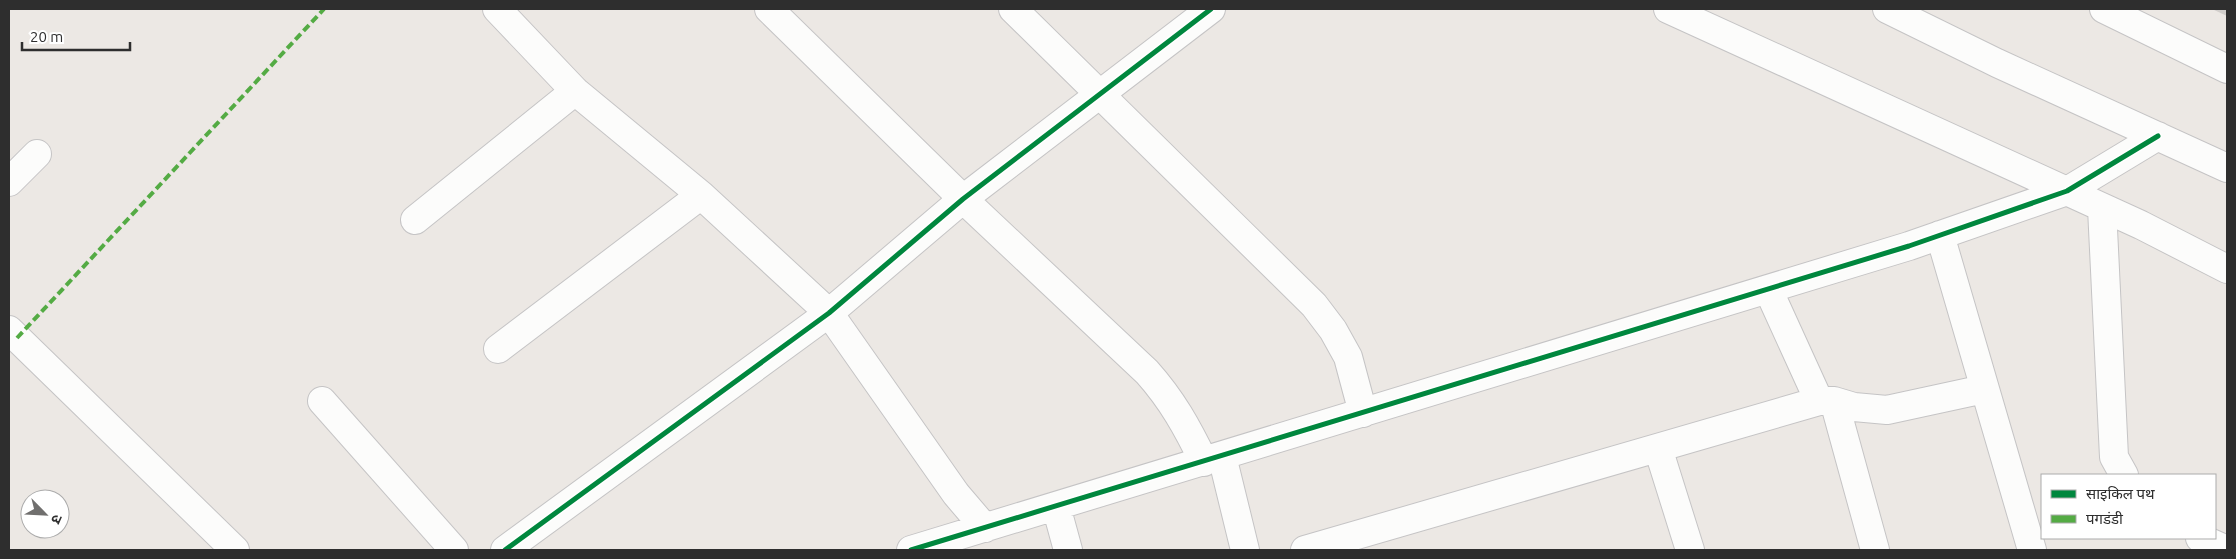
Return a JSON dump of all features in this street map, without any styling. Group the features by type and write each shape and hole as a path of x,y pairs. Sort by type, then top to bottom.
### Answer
{"street":[{"path":"497,9 575,91 701,195 829,313 956,494 985,528"},
{"path":"769,9 962,199 1147,372 1168,396 1213,458 1244,550"},
{"path":"1013,9 1314,305 1333,330 1348,358 1363,413"},
{"path":"505,550 829,313 962,199 1211,9"},
{"path":"1668,9 2067,191 2227,269"},
{"path":"1887,9 1997,63 2227,168"},
{"path":"2104,9 2227,69"},
{"path":"415,220 575,91"},
{"path":"912,550 1940,235 2067,191 2158,136"},
{"path":"9,182 37,154"},
{"path":"498,349 701,195"},
{"path":"2102,208 2114,457 2123,474"},
{"path":"1940,235 2032,550"},
{"path":"1768,289 1827,401 1875,550"},
{"path":"12,339 235,550"},
{"path":"1305,550 1827,401 1854,407 1887,410 1984,389"},
{"path":"322,401 454,550"},
{"path":"1658,448 1690,550"},
{"path":"1056,506 1068,550"},
{"path":"2202,539 2227,550"}],"building":[{"path":"2212,9 2227,9 2227,16"}],"marked path":[{"path":"17,338 324,9"}],"cycle path":[{"path":"505,550 829,313 963,199 1211,9"},
{"path":"911,550 1909,246 2067,191 2158,136"}]}
